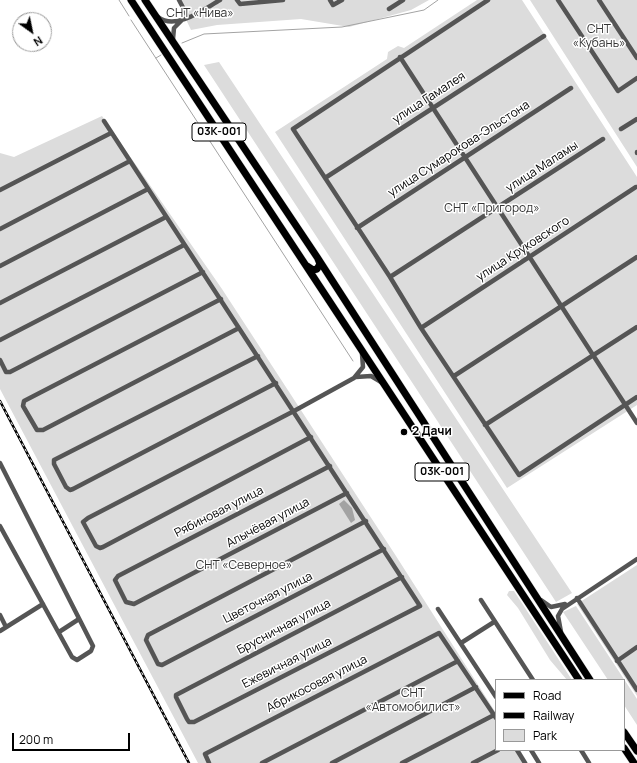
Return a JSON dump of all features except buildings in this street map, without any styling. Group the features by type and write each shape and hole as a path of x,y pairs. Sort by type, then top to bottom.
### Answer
{"main road":[{"name":"03К-001","path":"131,0 578,679"},
{"name":"03К-001","path":"145,0 177,50 317,256 589,679"},
{"path":"305,265 313,270 318,268 320,264 317,256"},
{"path":"319,287 319,281 322,277 327,276 332,279"},
{"path":"625,733 637,751"},
{"path":"629,759 634,763"}],"street":[{"path":"179,0 185,18"},
{"path":"151,10 165,21 170,22 185,18 220,0"},
{"path":"237,0 240,4 283,0"},
{"path":"330,0 333,6 342,0"},
{"path":"389,9 403,0"},
{"path":"488,0 293,129 390,277 421,328 519,474 637,397"},
{"path":"558,0 618,91 637,78"},
{"path":"599,0 637,58"},
{"path":"177,50 172,33 174,28 185,18"},
{"name":"улица Гамалея","path":"325,178 544,36"},
{"path":"400,57 637,423"},
{"name":"улица Сумарокова-Эльстона","path":"357,228 571,88"},
{"path":"621,129 637,119"},
{"path":"104,121 402,577"},
{"path":"0,190 111,133"},
{"name":"улица Маламы","path":"390,277 603,139"},
{"path":"0,229 130,161"},
{"name":"улица Круковского","path":"421,328 636,187"},
{"path":"0,266 148,189"},
{"path":"0,303 166,217"},
{"path":"0,340 184,245"},
{"path":"454,376 637,257"},
{"path":"0,360 6,372 10,372 203,272"},
{"path":"220,299 24,401 23,406 37,430 43,430 239,328"},
{"path":"485,425 637,327"},
{"path":"311,437 103,547 96,546 84,524 84,520 294,411 354,378 363,367 362,350"},
{"path":"258,356 54,460 54,464 66,487 73,490 276,383"},
{"path":"354,378 371,376 383,383"},
{"path":"0,463 93,648 82,657 74,659 0,526"},
{"name":"Рябиновая улица","path":"134,604 126,602 115,580 118,576 330,466"},
{"name":"Алычёвая улица","path":"134,604 347,493"},
{"name":"Цветочная улица","path":"366,521 148,635 146,640 158,664 162,664 384,549"},
{"path":"563,639 558,616 562,609 637,559"},
{"name":"Ежевичная улица","path":"176,695 176,698 187,719 194,722 420,606 402,577"},
{"name":"Брусничная улица","path":"176,695 402,577"},
{"path":"531,590 546,605 551,607 561,606 571,602"},
{"path":"577,598 637,690"},
{"path":"480,600 533,679"},
{"path":"0,631 43,604"},
{"path":"438,609 495,695"},
{"path":"0,615 6,627"},
{"path":"59,632 79,619"},
{"path":"461,643 494,622"},
{"name":"Абрикосовая улица","path":"210,763 205,754 439,633 458,661"},
{"path":"617,661 637,647"},
{"path":"262,763 458,661 495,717 402,763"},
{"path":"332,763 476,687"},
{"path":"473,763 496,751"},
{"path":"518,751 526,763"},
{"path":"532,751 539,763"},
{"path":"582,751 590,763"}],"green space":[{"name":"СНТ «Нива»","path":"177,0 429,0 411,10 349,27 301,19 217,25 191,30"},
{"name":"СНТ «Пригород»","path":"477,0 522,0 637,177 637,405 507,488 275,132 387,59 388,52 398,46 404,48"},
{"name":"СНТ «Кубань»","path":"530,0 637,0 637,167"},
{"path":"219,62 572,593 556,602 204,65"},
{"name":"СНТ «Северное»","path":"102,116 222,289 396,556 495,711 495,751 521,751 528,763 198,763 0,389 0,153 14,157"},
{"path":"637,565 637,696 577,604"},
{"path":"509,591 514,591 571,679 566,679 550,660 518,608 507,595"},
{"path":"576,606 624,679 607,679 563,612"},
{"path":"625,681 637,699 637,725 625,707"}],"shaded area":[{"path":"344,500 352,508 355,520 351,523 339,504"}],"waterway":[{"path":"119,0 129,16"},
{"path":"182,43 204,34 342,27 424,10 438,0"},
{"path":"131,20 353,361"},
{"path":"156,58 161,55"}],"railway":[{"path":"0,401 189,763"}],"place":[{"name":"2 Дачи","path":"404,432"}],"park label":[{"name":"СНТ «Автомобилист»","path":"413,701"}]}
